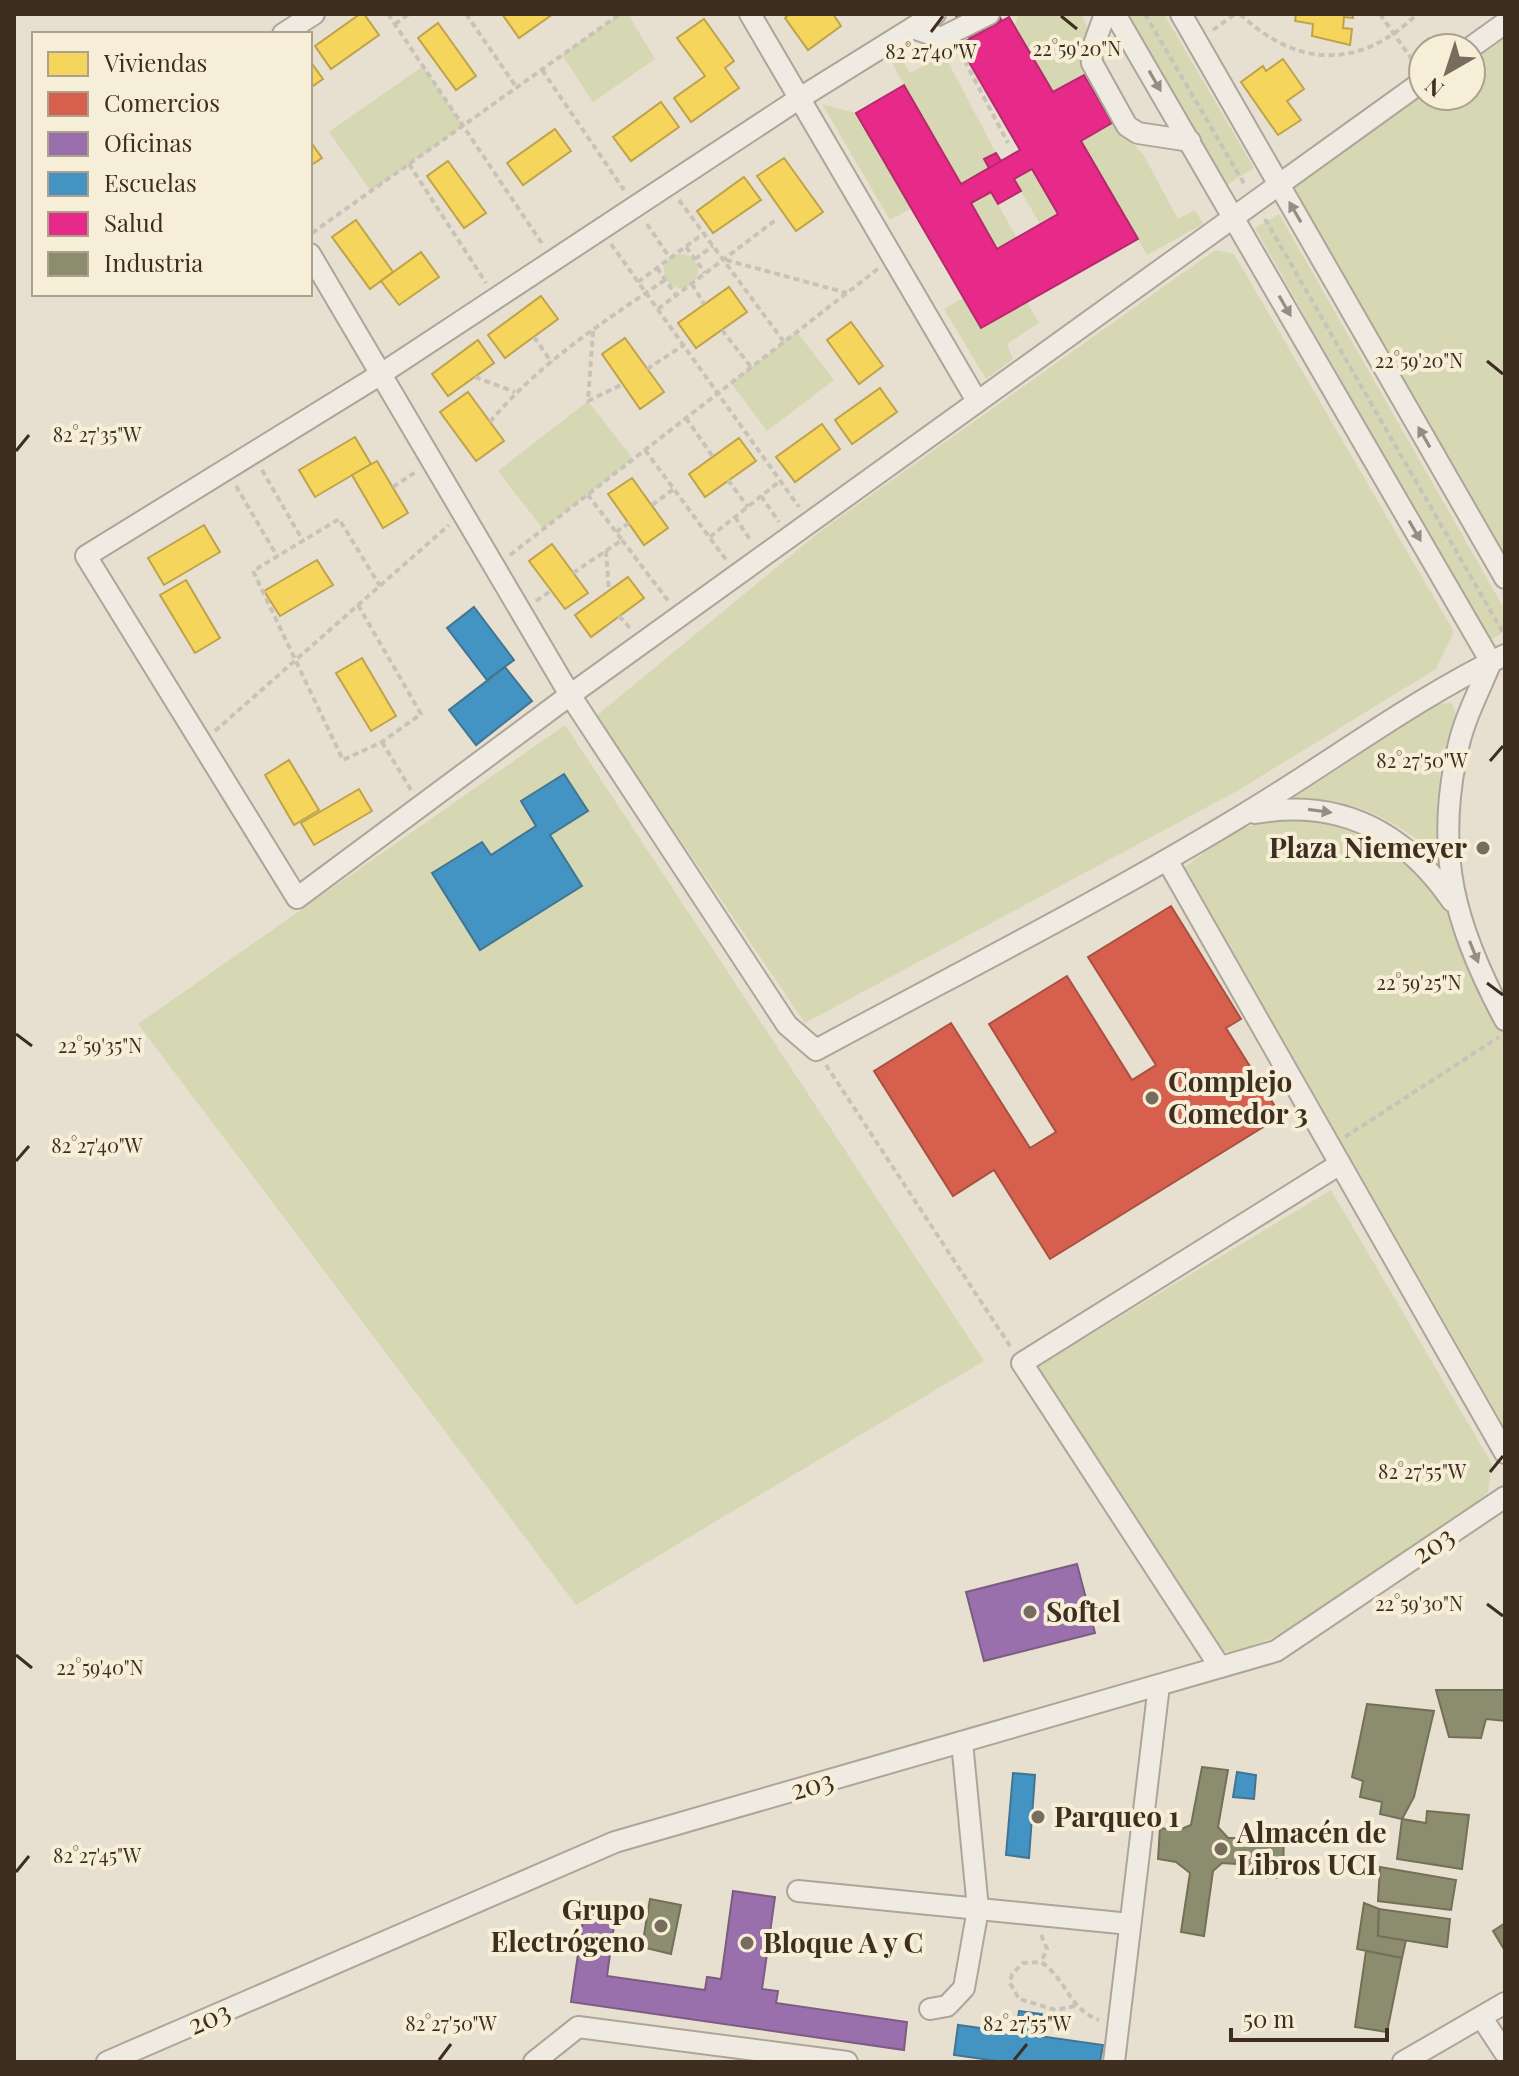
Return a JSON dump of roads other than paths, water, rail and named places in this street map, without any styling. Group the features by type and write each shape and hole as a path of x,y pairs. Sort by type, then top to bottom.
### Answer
{"street":[{"path":"286,32 314,14"},
{"path":"750,14 977,401"},
{"path":"935,14 800,98 381,374 86,556 297,898 570,695 1255,201 1407,84"},
{"path":"913,28 941,38 951,36 989,14"},
{"path":"1105,14 1091,53 1092,63 1127,126 1138,133 1190,141"},
{"path":"1115,14 1498,658"},
{"path":"1181,14 1505,578"},
{"path":"1487,36 1505,23"},
{"path":"312,257 570,695 787,1025 816,1050 1167,860 1243,815 1438,688 1498,658"},
{"path":"1455,906 1446,830 1456,760 1498,658"},
{"path":"1243,815 1288,807 1329,811 1367,824 1402,845 1432,873 1455,906 1505,1020"},
{"path":"1167,860 1505,1453"},
{"path":"1220,1667 1022,1363 1336,1156"},
{"name":"203","path":"107,2062 615,1842 1276,1651 1505,1497"},
{"path":"1114,2062 1159,1685"},
{"path":"930,2009 947,2006 964,1988 978,1909 962,1742"},
{"path":"798,1891 1130,1924"},
{"path":"1403,2062 1505,2003"},
{"path":"1482,2018 1505,2053"},
{"path":"534,2062 578,2027 847,2062"}],"place":[{"name":"Plaza Niemeyer","path":"1483,848"},
{"name":"Complejo Comedor 3","path":"1152,1098"},
{"name":"Softel","path":"1030,1612"},
{"name":"Parqueo 1","path":"1038,1817"},
{"name":"Almacén de Libros UCI","path":"1221,1849"},
{"name":"Grupo Electrógeno","path":"661,1926"},
{"name":"Bloque A y C","path":"747,1943"}]}
